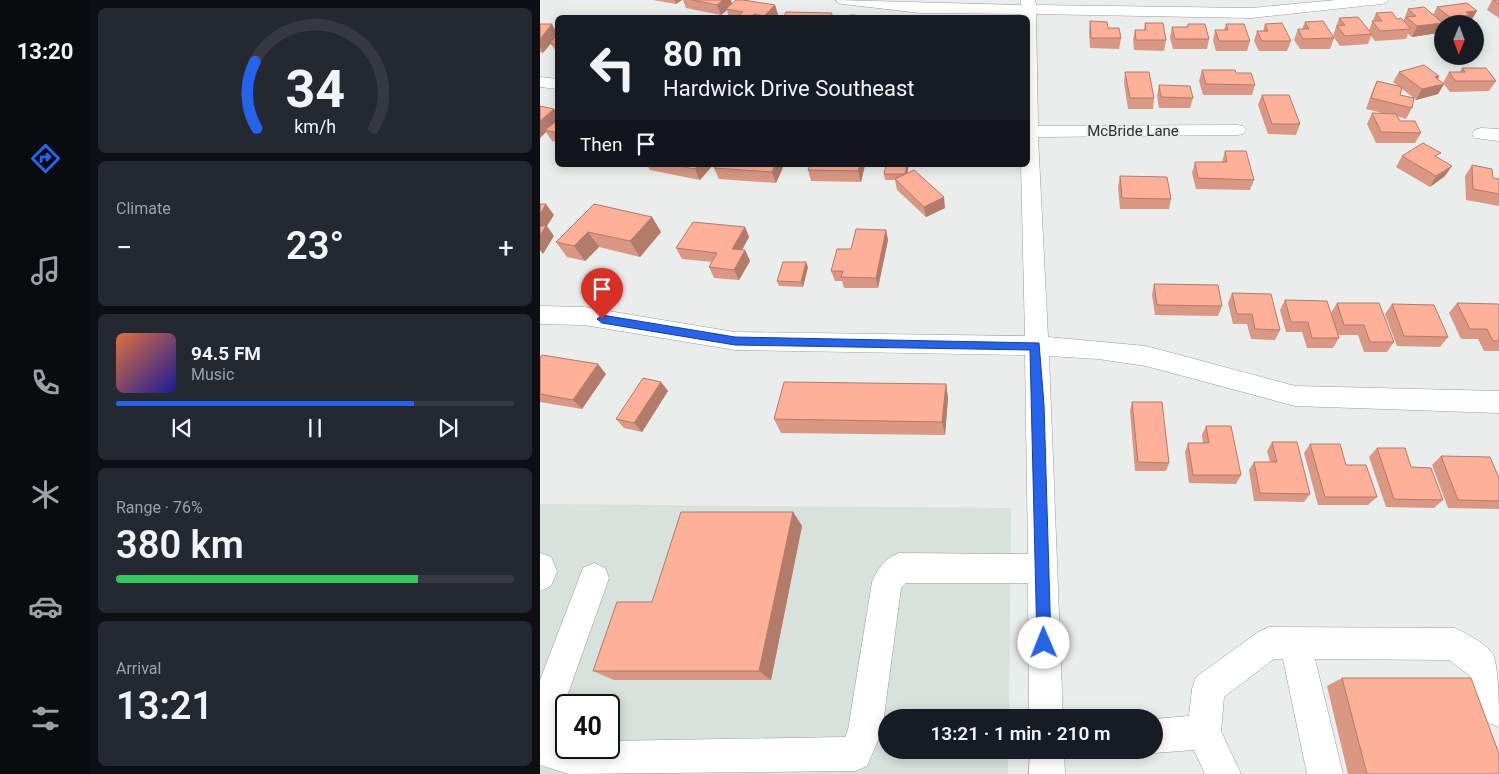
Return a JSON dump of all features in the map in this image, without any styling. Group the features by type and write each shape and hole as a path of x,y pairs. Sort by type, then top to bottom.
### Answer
{"street":[{"path":"843,0 920,8 1028,4 1166,13 1251,13 1382,0"},
{"path":"540,82 555,84"},
{"name":"McBride Lane","path":"1030,132 1237,130"},
{"path":"1029,167 1046,709"},
{"path":"540,315 584,316 735,341 1035,346 1146,356 1295,396 1499,402"},
{"path":"540,567 542,571 540,576"},
{"path":"594,578 542,719 548,751 578,759 855,754 865,732 888,582 899,568 1042,569"},
{"path":"1223,774 1204,732 1208,690 1269,643 1454,644 1481,664 1499,710"},
{"path":"1295,643 1325,774"},
{"path":"1163,735 1204,732"},
{"path":"1047,759 1047,774"}],"shaded area":[{"path":"540,504 1011,508 1009,709 878,709 878,759 1008,759 1008,774 540,774"}],"building":[{"path":"692,0 723,0 717,5"},
{"path":"736,0 775,5 765,15 739,15 743,12 726,9"},
{"path":"1467,3 1477,11 1466,12 1470,15 1447,15 1437,7"},
{"path":"1424,7 1434,15 1434,24 1417,26 1406,17 1416,16 1408,9"},
{"path":"786,12 832,13 832,15 784,15"},
{"path":"1392,12 1397,19 1401,18 1411,29 1380,31 1372,21 1382,21 1376,13"},
{"path":"1358,17 1372,34 1345,36 1337,26 1345,25 1339,18"},
{"path":"1090,21 1107,22 1108,28 1119,28 1121,38 1091,38"},
{"path":"1323,21 1334,38 1303,39 1298,29 1309,29 1305,22"},
{"path":"1145,23 1163,23 1166,40 1136,40 1135,30 1146,30"},
{"path":"1282,23 1291,41 1262,41 1257,31 1268,31 1265,24"},
{"path":"540,24 552,24 540,39"},
{"path":"1188,24 1205,24 1209,39 1175,39 1172,27 1188,27"},
{"path":"1226,24 1244,24 1250,41 1219,41 1215,30 1228,30"},
{"path":"1424,65 1439,76 1435,77 1444,84 1422,89 1399,72"},
{"path":"1462,68 1486,68 1496,81 1456,81 1449,72 1465,72"},
{"path":"1202,70 1235,70 1236,73 1251,73 1255,85 1206,84"},
{"path":"1125,72 1149,72 1154,98 1130,98"},
{"path":"1377,81 1402,87 1400,95 1414,98 1412,108 1371,98"},
{"path":"1159,85 1190,86 1193,98 1161,97"},
{"path":"1262,95 1289,95 1300,124 1272,124"},
{"path":"540,106 554,109 540,121"},
{"path":"1372,113 1396,114 1400,121 1415,121 1421,133 1381,132"},
{"path":"555,122 555,132 545,130"},
{"path":"1423,143 1441,153 1435,156 1452,166 1436,176 1402,156"},
{"path":"1225,151 1246,151 1254,180 1198,178 1195,162 1227,162"},
{"path":"1472,165 1492,169 1493,178 1499,179 1499,194 1473,189"},
{"path":"715,167 774,167 772,172"},
{"path":"809,167 859,167 858,171 808,170"},
{"path":"886,167 907,167 905,174 884,174"},
{"path":"914,170 944,197 924,207 895,179"},
{"path":"1120,176 1167,177 1171,199 1122,198"},
{"path":"540,204 546,204 540,214"},
{"path":"594,204 652,217 630,241 588,232 574,246 556,242"},
{"path":"693,222 745,227 732,249 745,250 734,270 709,267 717,253 676,248"},
{"path":"540,226 546,226 540,235"},
{"path":"856,229 886,230 876,278 841,277 843,271 831,271 837,249 851,249"},
{"path":"783,262 806,262 801,282 777,281"},
{"path":"1154,284 1218,285 1222,306 1157,305"},
{"path":"1232,293 1271,294 1280,330 1255,329 1252,314 1237,314"},
{"path":"1285,300 1327,301 1339,338 1312,338 1308,322 1291,322"},
{"path":"1337,303 1379,303 1394,342 1370,342 1364,325 1344,325"},
{"path":"1457,303 1498,304 1499,341 1493,341 1487,329 1470,329"},
{"path":"1392,304 1434,305 1448,337 1404,336"},
{"path":"542,355 598,364 573,400 540,394 540,358"},
{"path":"643,378 661,382 634,423 616,419"},
{"path":"784,382 946,384 942,422 774,419"},
{"path":"1132,402 1162,402 1169,463 1138,462"},
{"path":"1206,426 1231,426 1241,475 1193,475 1188,443 1209,443"},
{"path":"1272,442 1297,442 1310,494 1260,493 1254,462 1277,462"},
{"path":"1310,444 1340,444 1346,465 1366,465 1377,497 1325,497"},
{"path":"1377,448 1405,448 1411,467 1431,468 1443,500 1394,499"},
{"path":"1441,456 1490,457 1499,478 1499,501 1458,500"},
{"path":"681,512 793,512 759,671 593,671 617,602 652,602"},
{"path":"1342,678 1471,678 1499,754 1499,774 1367,774"}],"route":[{"path":"602,319 735,341 1035,346 1044,643"}]}
